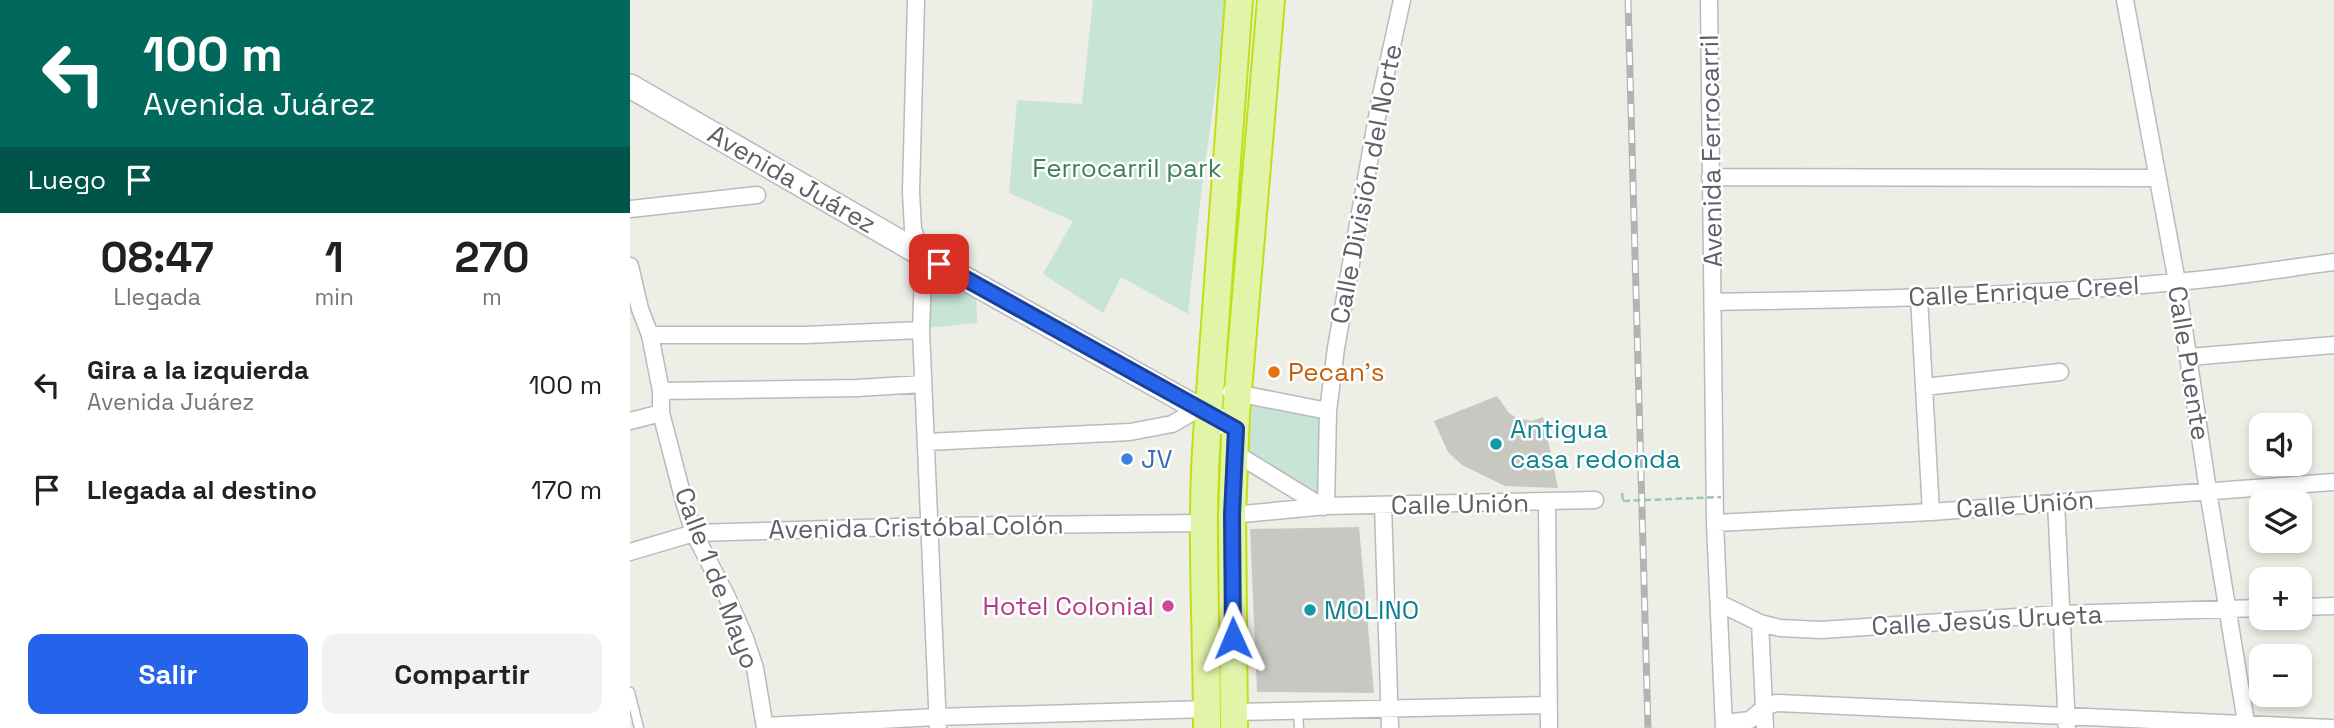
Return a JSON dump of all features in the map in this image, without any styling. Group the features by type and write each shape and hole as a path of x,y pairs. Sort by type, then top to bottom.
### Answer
{"highway":[{"path":"1207,718 1205,523 1239,0"},
{"path":"1234,720 1232,515 1235,440 1213,408 1271,0"}],"main road":[{"name":"Avenida Juárez","path":"630,86 921,254 1213,408"}],"street":[{"path":"916,0 911,192 913,229 921,254 923,274 921,330 938,722"},
{"name":"Calle División del Norte","path":"1328,411 1345,288 1380,100 1402,0"},
{"name":"Avenida Ferrocarril","path":"1709,0 1715,523 1724,725"},
{"name":"Calle Puente","path":"2125,0 2177,282 2247,726"},
{"path":"1710,177 2157,178"},
{"path":"630,209 757,195"},
{"name":"Calle Enrique Creel","path":"1713,302 1919,298 2054,291 2177,282 2334,262"},
{"name":"Calle 1 de Mayo","path":"630,266 635,311 650,335 661,391 661,413 685,505 694,533 746,638 755,668 765,727"},
{"path":"1919,298 1931,512"},
{"path":"650,335 805,335 921,330"},
{"path":"2189,358 2334,345"},
{"path":"1924,387 2060,372"},
{"path":"661,391 857,388 923,384"},
{"path":"1213,408 1235,440 1324,506"},
{"path":"927,442 1142,430 1172,424 1213,408 1328,411 1324,506"},
{"path":"630,421 661,413"},
{"name":"Calle Unión","path":"1715,523 1931,512 2334,481"},
{"name":"Calle Unión","path":"1232,515 1324,506 1595,500"},
{"path":"1547,502 1549,728"},
{"path":"2056,502 2067,722"},
{"path":"1383,505 1390,728"},
{"name":"Avenida Cristóbal Colón","path":"630,552 694,533 930,526 1205,523"},
{"name":"Calle Jesús Urueta","path":"1719,603 1760,623 1780,628 1821,630 2060,614 2249,608"},
{"path":"2312,607 2334,606"},
{"path":"1760,623 1765,728"},
{"path":"1724,725 1750,720 1765,707 1776,703 2067,722 2331,728"},
{"path":"1234,720 1298,720 1389,710 1548,705"},
{"path":"765,727 1207,718"}],"lane":[{"path":"630,692 639,728"}],"path":[{"path":"1622,493 1623,501 1721,497"}],"green space":[{"name":"Ferrocarril park","path":"1093,0 1228,0 1201,194 1188,314 1121,277 1103,313 1043,274 1073,221 1009,193 1017,100 1082,104"},
{"path":"926,262 976,291 977,323 926,328"},
{"path":"1242,398 1324,413 1322,503 1247,450"}],"building":[{"name":"Antigua casa redonda","path":"1497,396 1509,413 1517,418 1532,421 1543,417 1558,488 1505,486 1462,465 1448,452 1434,421"},
{"name":"MOLINO","path":"1359,527 1374,693 1257,692 1250,529"}],"railway":[{"path":"1628,0 1648,728"}],"place":[{"name":"Pecan's","path":"1274,372"},
{"name":"Antigua casa redonda","path":"1496,444"},
{"name":"JV","path":"1127,459"},
{"name":"Hotel Colonial","path":"1168,606"},
{"name":"MOLINO","path":"1310,610"}],"route":[{"path":"939,264 1236,429 1232,515 1233,638"}]}
